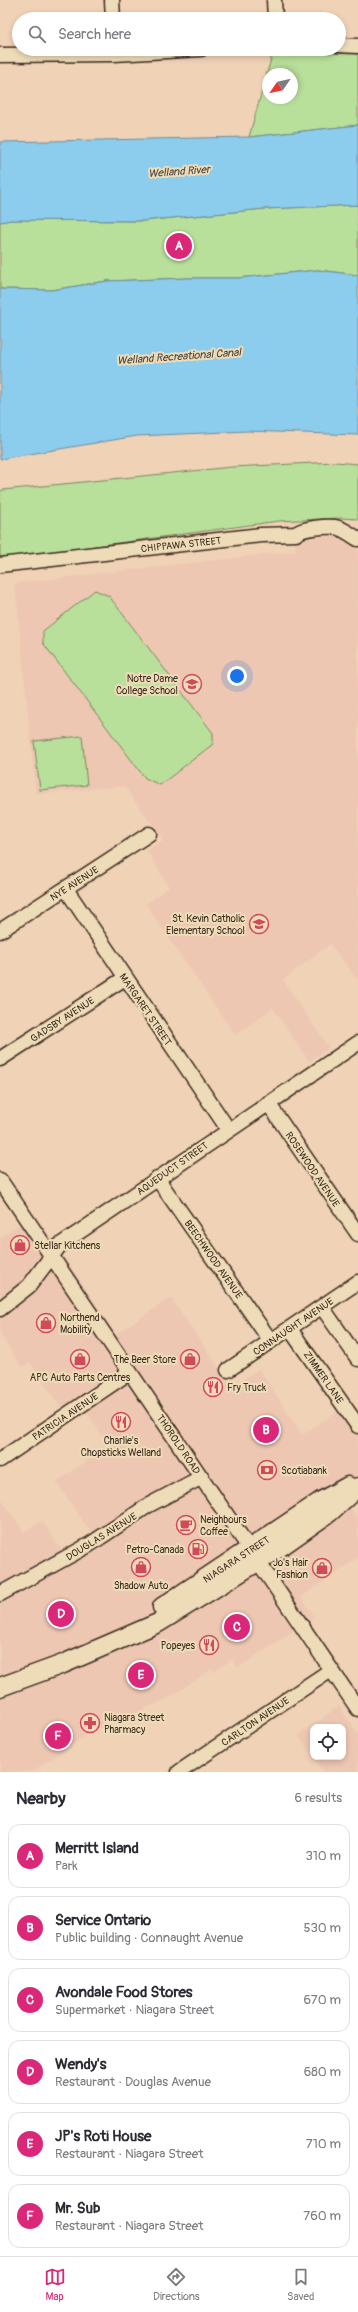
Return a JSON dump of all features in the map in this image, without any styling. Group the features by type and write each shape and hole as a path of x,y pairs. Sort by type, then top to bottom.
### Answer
{"main road":[{"name":"NIAGARA STREET","path":"254,1555 321,1501 358,1481"},
{"name":"NIAGARA STREET","path":"0,1687 63,1664 116,1640 137,1621 329,1513 358,1486"}],"street":[{"path":"112,0 113,12"},
{"path":"274,0 275,12"},
{"path":"346,45 358,46"},
{"path":"0,55 12,55"},
{"name":"CHIPPAWA STREET","path":"0,565 261,535 296,534 300,530 336,527 358,539"},
{"name":"NYE AVENUE","path":"0,931 148,834"},
{"name":"MARGARET STREET","path":"66,889 228,1129"},
{"name":"GADSBY AVENUE","path":"0,1059 125,978"},
{"name":"AQUEDUCT STREET","path":"0,1310 29,1286 60,1245 228,1129 358,1043"},
{"name":"ROSEWOOD AVENUE","path":"268,1103 358,1234"},
{"name":"BEECHWOOD AVENUE","path":"157,1178 270,1340"},
{"name":"THOROLD ROAD","path":"0,1180 358,1709"},
{"name":"CONNAUGHT AVENUE","path":"228,1370 270,1340 290,1329 358,1282"},
{"path":"322,1307 358,1359"},
{"name":"ZIMMER LANE","path":"290,1329 358,1426"},
{"name":"PATRICIA AVENUE","path":"0,1460 130,1372"},
{"name":"DOUGLAS AVENUE","path":"0,1594 89,1545 149,1506 202,1477"},
{"name":"CARLTON AVENUE","path":"179,1772 331,1670"}],"shaded area":[{"name":"Notre Dame College School","path":"332,536 344,537 358,546 358,980 330,944 283,980 329,1048 309,1061 273,1008 235,1035 172,943 146,904 169,887 147,851 163,840 124,786 36,794 15,583 296,551 295,540"},
{"path":"35,1214 116,1334 171,1298 232,1387 259,1369 302,1435 344,1407 358,1427 358,1501 350,1507 358,1518 358,1558 301,1597 314,1617 238,1668 232,1659 214,1672 212,1669 167,1699 88,1734 32,1772 0,1772 0,1497 24,1532 42,1521 64,1554 93,1535 56,1482 109,1446 87,1413 71,1423 30,1362 22,1367 0,1334 0,1238"},
{"path":"339,1706 358,1734 358,1772 323,1772 315,1760 346,1760 346,1724 314,1724"},
{"path":"310,1727 310,1753 298,1735"}],"green space":[{"path":"346,54 358,54 358,125 249,137 262,91 262,104 298,104 298,68 268,68 272,56 346,56"},
{"path":"358,205 358,275 318,270 238,278 107,281 52,290 0,289 0,222 11,220 142,221 264,209"},
{"path":"335,462 358,464 358,519 340,518 279,521 0,559 0,491 3,490 232,467"},
{"path":"95,590 109,596 213,733 213,744 160,785 145,778 43,643 43,631"},
{"path":"82,736 87,785 40,790 34,741"}],"water":[{"name":"Welland River","path":"358,125 358,205 264,209 142,221 11,220 0,222 0,142 249,137"},
{"name":"Welland Recreational Canal","path":"318,270 358,275 358,435 248,431 137,436 0,459 0,289 52,290 107,281 238,278"}],"place":[{"name":"Merritt Island","path":"179,246"},
{"name":"Notre Dame College School","path":"192,684"},
{"name":"St. Kevin Catholic Elementary School","path":"259,924"},
{"name":"Stellar Kitchens","path":"20,1245"},
{"name":"Northend Mobility","path":"46,1323"},
{"name":"APC Auto Parts Centres","path":"80,1359"},
{"name":"The Beer Store","path":"190,1359"},
{"name":"Fry Truck","path":"213,1387"},
{"name":"Charlie's Chopsticks Welland","path":"121,1422"},
{"name":"Service Ontario","path":"266,1430"},
{"name":"Scotiabank","path":"267,1470"},
{"name":"Neighbours Coffee","path":"186,1525"},
{"name":"Petro-Canada","path":"198,1549"},
{"name":"Shadow Auto","path":"141,1567"},
{"name":"Jo's Hair Fashion","path":"322,1568"},
{"name":"Wendy's","path":"61,1614"},
{"name":"Avondale Food Stores","path":"237,1627"},
{"name":"Popeyes","path":"209,1645"},
{"name":"JP's Roti House","path":"141,1675"},
{"name":"Niagara Street Pharmacy","path":"90,1723"},
{"name":"Mr. Sub","path":"58,1736"}]}
